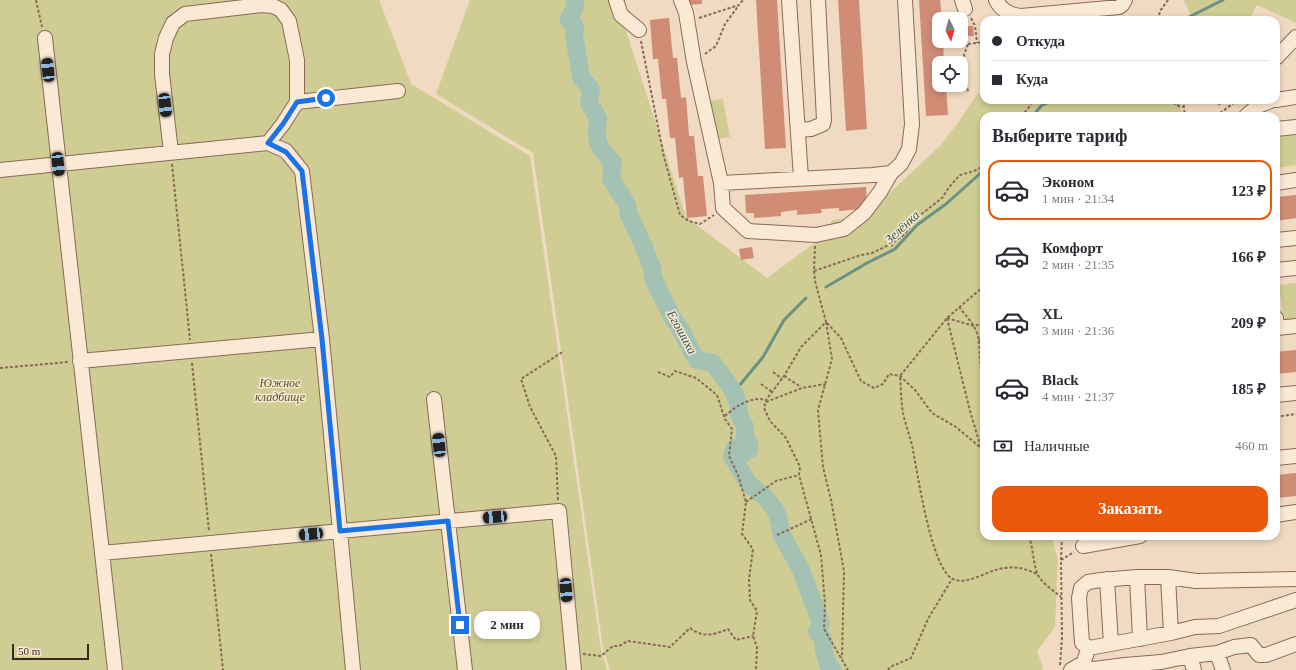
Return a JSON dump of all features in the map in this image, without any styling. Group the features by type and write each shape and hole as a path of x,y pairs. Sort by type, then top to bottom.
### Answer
{"street":[{"path":"616,0 621,15 639,30"},
{"path":"682,0 686,13 694,62 721,183 723,208 748,231 816,235 844,229 864,213 880,192 891,173 901,164 909,149 912,124 905,0"},
{"path":"789,0 801,178"},
{"path":"798,130 815,128 823,124 824,120 818,0"},
{"path":"996,0 1004,10 1014,16 1021,16 1119,7 1125,0"},
{"path":"171,152 162,74 162,54 166,38 173,23 185,14 261,5 273,6 281,10 289,21 297,60 297,102 283,124 268,143"},
{"path":"1280,54 1296,37"},
{"path":"44,38 114,670"},
{"path":"297,102 398,91"},
{"path":"1280,99 1296,97"},
{"path":"1251,112 1263,104"},
{"path":"1280,129 1296,127"},
{"path":"0,170 268,143 286,152 302,171 322,339 353,670"},
{"path":"721,183 891,173"},
{"path":"1280,182 1296,180"},
{"path":"1280,240 1296,238"},
{"path":"1280,270 1296,268"},
{"path":"1280,328 1296,326"},
{"path":"80,361 322,339"},
{"path":"1280,395 1296,393"},
{"path":"434,399 465,670"},
{"path":"1280,458 1296,456"},
{"path":"102,553 559,511 574,670"},
{"path":"1280,514 1296,512"},
{"path":"1083,546 1117,540"},
{"path":"1137,577 1140,638"},
{"path":"1296,579 1196,581 1168,577 1137,577 1088,582 1081,588 1079,598 1082,643 1089,648 1171,633 1195,627 1219,626 1296,600"},
{"path":"1168,577 1171,633"},
{"path":"1107,579 1111,644"},
{"path":"1074,669 1094,670 1162,666 1190,656 1217,653 1234,647 1251,645 1260,655 1266,655 1296,644"},
{"path":"1074,669 1083,663 1089,648"},
{"path":"1217,653 1223,670"},
{"path":"1190,656 1194,670"}],"path":[{"path":"36,0 44,38"},
{"path":"694,62 716,46 725,24 743,0"},
{"path":"1159,16 1160,11 1168,0"},
{"path":"964,4 975,26 977,43"},
{"path":"709,15 739,6"},
{"path":"639,30 664,157 680,215 689,222 700,224 708,220 723,208"},
{"path":"968,44 980,43"},
{"path":"1175,104 1184,107"},
{"path":"1184,104 1185,112"},
{"path":"1222,112 1232,104"},
{"path":"171,152 223,670"},
{"path":"814,271 861,255 872,253 891,244 905,234 914,220 942,198 960,175 980,168"},
{"path":"816,241 814,271 815,281 826,322 832,359 818,410 823,467 831,500 844,571 842,660"},
{"path":"891,244 894,248"},
{"path":"980,289 947,318 900,376 903,412 912,445 920,494 941,567 952,579 961,581 1003,568 1014,567 1025,569 1037,574 1046,585 1061,596"},
{"path":"959,307 974,326 980,341 980,358"},
{"path":"947,318 974,326 980,324"},
{"path":"947,318 980,445"},
{"path":"826,322 801,347 784,376 766,401 764,408 770,421 786,438 800,467 800,475 821,555 825,604 824,629 848,670"},
{"path":"826,322 841,338 861,381 874,388 883,384 889,374 900,376 915,390 932,413 956,427 980,447"},
{"path":"559,511 556,456 530,407 521,379 564,351"},
{"path":"0,368 80,361"},
{"path":"658,372 670,377 675,371 696,378 717,395 724,416 732,429 729,456 738,476 746,502 742,534 753,549 749,579 750,600 757,611 753,636 758,647 756,670"},
{"path":"773,372 782,379"},
{"path":"784,376 802,388"},
{"path":"761,384 772,392"},
{"path":"724,416 734,408 752,399 759,398 766,401 802,388 826,384"},
{"path":"1280,416 1296,414"},
{"path":"746,502 776,481 800,475"},
{"path":"777,535 812,519"},
{"path":"1030,540 1037,574"},
{"path":"1060,670 1062,638 1062,540"},
{"path":"1061,560 1083,546"},
{"path":"888,670 890,667 911,658 928,619 952,579"},
{"path":"573,653 601,656 613,646 620,646 628,641 670,647 690,628 698,634 715,634 728,629 736,640 753,636"}],"green space":[{"name":"Южное кладбище","path":"0,0 379,0 411,84 530,156 601,650 607,670 0,670"},
{"path":"470,0 616,0 686,217 767,278 816,242 833,220 866,215 941,145 980,92 980,104 1180,104 1181,112 980,112 980,540 1052,540 1058,559 1055,627 1037,651 1043,668 1042,670 610,670 603,648 533,153 436,94"},
{"path":"1184,0 1296,0 1296,23 1257,5 1251,16 1191,16"},
{"path":"723,99 730,137 714,139 707,101"},
{"path":"1296,135 1296,165 1280,167 1280,137"},
{"path":"1296,283 1296,321 1284,322 1280,285"}],"building":[{"path":"686,0 702,0 702,4 687,5"},
{"path":"756,0 777,0 786,148 765,149"},
{"path":"838,0 859,0 867,129 846,131"},
{"path":"919,0 940,0 941,12 932,12 932,48 943,48 944,56 932,56 932,92 946,92 948,115 926,116"},
{"path":"669,18 673,58 677,58 681,98 686,97 689,136 694,136 698,176 703,176 707,216 687,218 683,177 679,178 675,138 670,138 666,99 662,99 658,59 653,59 650,20"},
{"path":"968,26 973,26 974,36 968,36"},
{"path":"866,187 867,206 863,209 839,211 839,208 821,209 822,213 797,215 797,210 781,212 781,216 754,218 754,213 746,213 745,195"},
{"path":"1296,195 1296,218 1280,220 1280,197"},
{"path":"752,247 754,258 741,260 739,249"},
{"path":"1296,350 1296,372 1280,374 1280,352"},
{"path":"1296,473 1296,496 1280,498 1280,475"}],"waterway":[{"name":"Егошиха","path":"575,0 575,6 569,20 575,27 574,35 581,77 591,89 589,103 598,118 598,143 603,152 613,163 611,179 627,204 629,215 652,268 654,280 672,317 681,330 697,360 713,363 734,392 738,404 739,414 745,427 745,436 749,444 749,450 744,453 735,448 732,456 748,483 767,499 777,513 782,535 801,570 821,623 817,631 823,639 824,651 829,667 833,670"},
{"name":"Зелёнка","path":"1191,16 1223,0"},
{"name":"Зелёнка","path":"1036,112 1041,106 1045,104"},
{"name":"Зелёнка","path":"826,287 867,263 895,249 917,225 946,204 980,174"},
{"name":"Зелёнка","path":"734,392 763,357 784,320 806,298"}],"route":[{"path":"326,98 297,102 283,124 268,143 286,152 302,171 322,339 340,531 448,521 460,625"}]}
